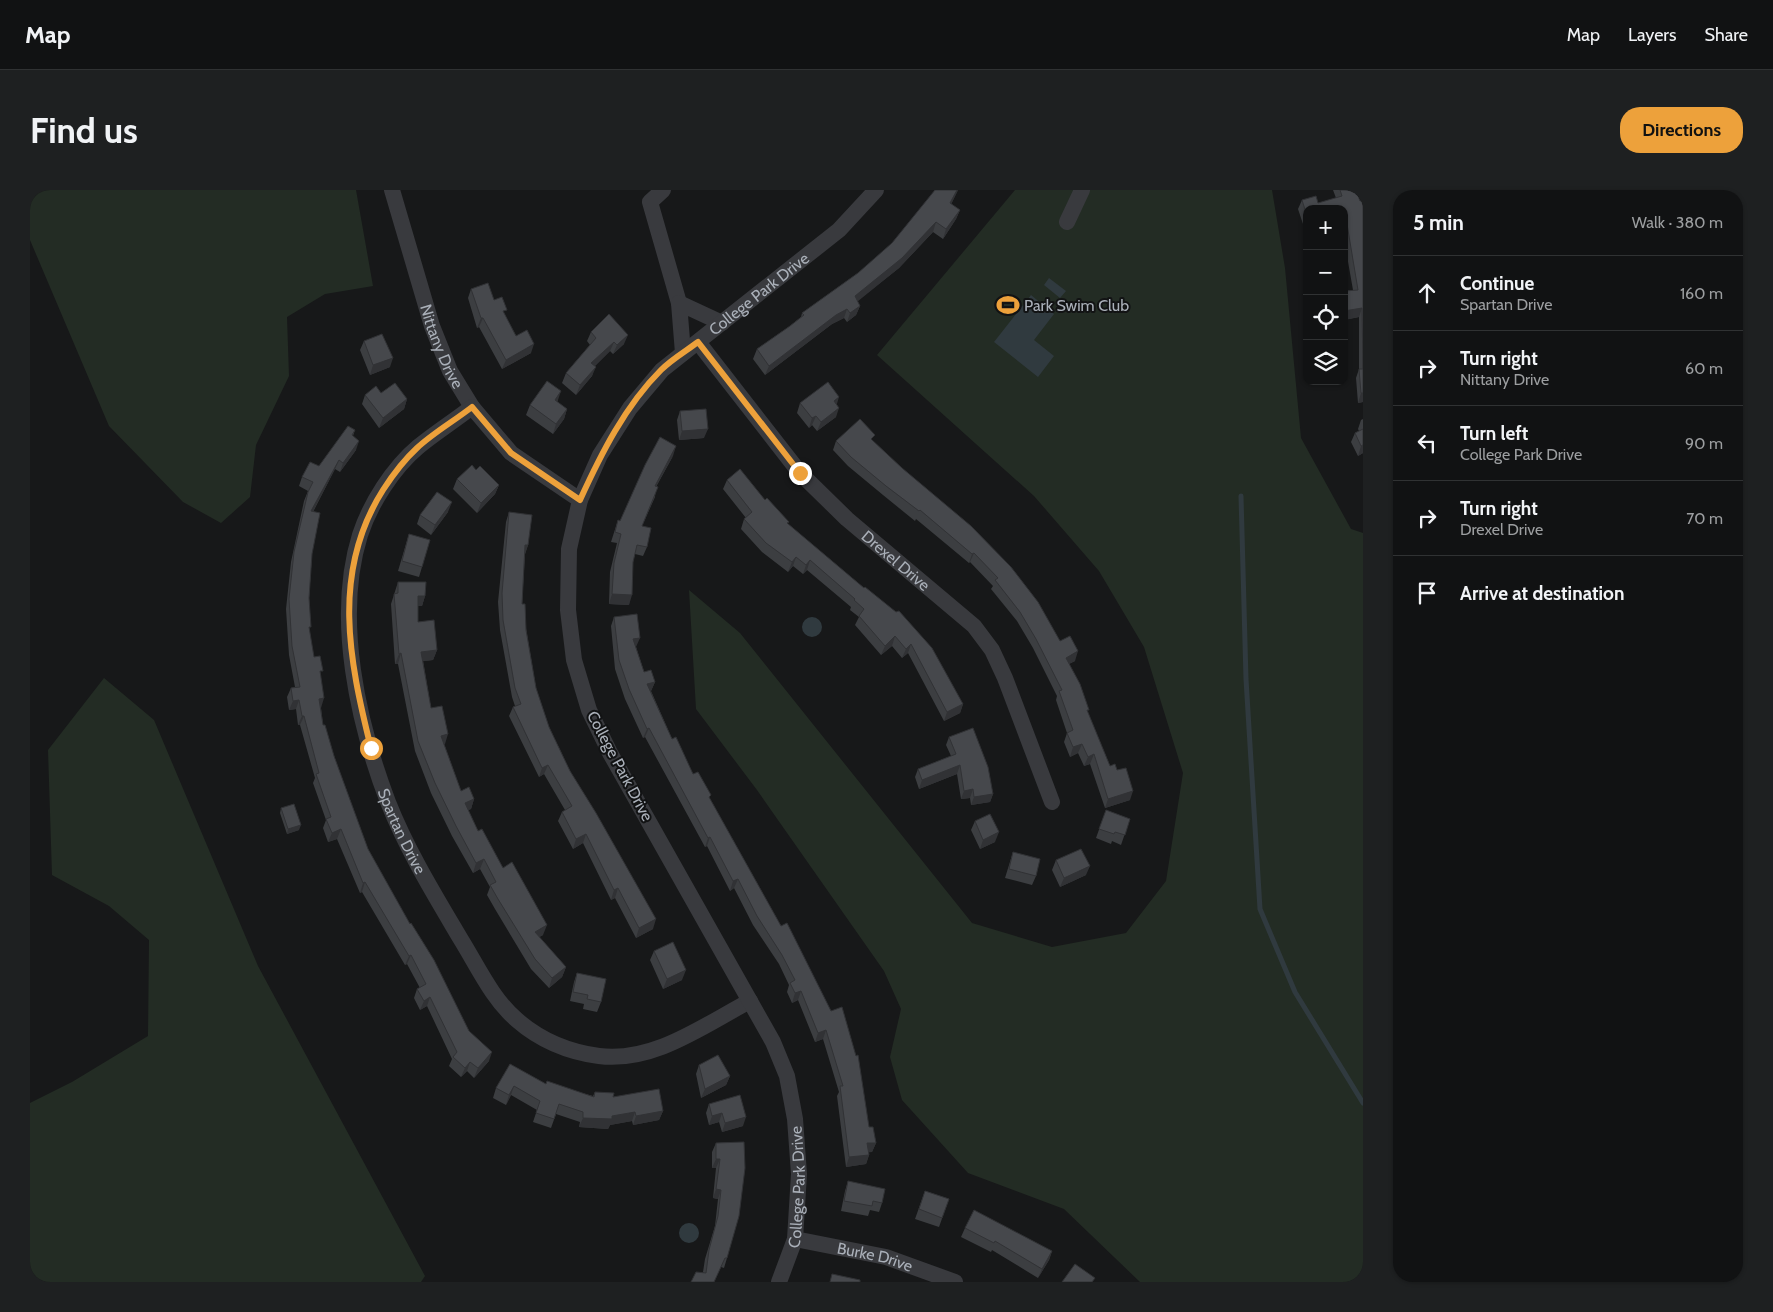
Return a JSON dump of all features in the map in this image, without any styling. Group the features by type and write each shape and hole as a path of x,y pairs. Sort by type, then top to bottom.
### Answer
{"street":[{"name":"Nittany Drive","path":"392,190 436,335 450,371 472,407 511,453 580,500"},
{"path":"663,190 650,202 679,303 683,353"},
{"name":"College Park Drive","path":"779,1282 794,1239 799,1174 795,1119 788,1076 773,1042 610,753 589,710 574,660 568,610 569,549 580,500 600,456 630,408 662,370 839,230 876,190"},
{"path":"1067,222 1082,190"},
{"path":"679,303 722,323"},
{"name":"Drexel Drive","path":"698,342 800,473 846,519 974,626 992,650 1005,678 1052,802"},
{"name":"Spartan Drive","path":"472,407 416,449 391,478 373,507 360,534 353,567 349,612 350,646 359,699 388,802 407,843 440,905 494,993 516,1019 540,1038 571,1050 600,1056 628,1056 662,1048 750,1000"},
{"name":"Burke Drive","path":"794,1239 886,1257 955,1282"}],"shaded area":[{"path":"30,190 356,190 373,286 325,294 287,317 289,376 256,445 250,497 221,523 183,502 109,426 30,240"},
{"path":"1015,190 1272,190 1285,268 1301,438 1351,529 1363,533 1363,1282 1140,1282 1064,1209 968,1173 902,1100 890,1057 901,1009 884,971 757,790 696,709 689,590 740,633 972,923 1052,947 1126,933 1166,881 1183,773 1144,647 1099,571 1034,496 877,355"},
{"path":"1049,278 1066,291 1060,298 1044,285"},
{"path":"1031,295 1054,314 1034,340 1054,356 1038,377 994,342"},
{"path":"812,617 819,620 822,627 819,634 812,637 805,634 802,627 805,620"},
{"path":"104,678 154,720 258,966 425,1276 421,1282 30,1282 30,1103 72,1082 148,1036 149,940 109,906 52,875 48,750"},
{"path":"689,1223 696,1226 699,1233 696,1240 689,1243 682,1240 679,1233 682,1226"}],"building":[{"path":"935,190 957,190 950,203 960,210 946,229 936,222 902,258 855,296 860,306 850,313 847,309 836,315 769,366 757,349 804,315 802,313 858,273 892,243"},
{"path":"1340,190 1356,190 1360,201 1363,200 1363,369 1362,308 1348,310 1348,291 1358,290 1348,230 1348,205 1304,205 1302,200 1316,196 1318,203 1342,196"},
{"path":"488,283 494,300 502,297 507,310 503,311 516,336 527,330 534,344 506,360 483,318 481,318 471,289"},
{"path":"609,314 628,335 617,345 614,342 591,363 596,367 580,385 566,373 596,338 591,332"},
{"path":"382,334 393,358 373,365 364,341"},
{"path":"1359,369 1363,369 1363,393 1361,393"},
{"path":"547,381 561,391 555,400 567,409 556,424 530,405"},
{"path":"828,382 839,397 834,401 839,408 821,422 816,416 812,418 800,403"},
{"path":"395,383 407,399 383,418 365,395 376,386 381,393"},
{"path":"706,409 708,429 682,431 680,411"},
{"path":"860,419 875,435 871,439 902,468 971,526 1011,567 1038,602 1060,641 1070,636 1078,651 1066,658 1080,684 1089,710 1087,710 1110,766 1115,764 1117,770 1126,768 1133,791 1108,799 1094,754 1088,757 1082,744 1073,747 1067,733 1073,730 1059,691 1062,690 1020,612 995,580 998,578 974,553 972,554 920,510 886,486 851,457 836,441"},
{"path":"348,426 355,430 352,435 359,441 343,463 339,460 311,511 320,513 312,554 309,598 311,627 309,627 314,657 320,656 323,671 320,671 324,698 319,699 323,725 325,725 334,756 368,849 410,924 434,960 469,1031 492,1052 478,1068 470,1062 465,1068 453,1057 457,1052 430,997 424,1001 417,989 426,984 411,955 409,956 365,882 363,883 341,829 332,833 326,819 331,817 316,774 319,773 304,716 302,716 299,700 293,701 291,688 300,687 292,646 289,599 294,552 308,492 313,482 302,477 310,462 319,466"},
{"path":"1363,429 1363,445 1361,446 1355,433"},
{"path":"660,437 676,446 655,486 658,487 642,526 651,528 647,547 637,545 633,562 632,595 612,594 614,563 621,534 615,532 618,520 620,521 645,465"},
{"path":"472,465 476,470 480,466 499,485 481,503 457,479"},
{"path":"740,469 765,500 767,498 789,522 787,523 864,588 896,612 899,611 932,648 963,704 947,712 911,644 906,649 895,636 885,646 859,616 864,609 810,560 806,565 796,557 792,562 766,543 744,519 752,512 727,480"},
{"path":"437,492 452,502 435,525 420,515"},
{"path":"509,512 532,515 528,545 525,545 522,604 525,604 526,630 536,688 549,727 570,771 656,919 639,928 618,888 614,890 586,834 576,839 562,812 572,806 548,765 542,768 513,707 521,704 515,688 503,620 502,593"},
{"path":"409,534 430,540 422,567 402,561"},
{"path":"398,582 426,582 425,596 418,596 418,622 434,620 437,650 421,652 431,708 442,706 448,734 441,736 461,791 469,787 474,799 465,803 478,831 482,829 503,868 512,862 547,925 535,932 566,967 552,978 535,959 490,885 496,882 484,859 476,863 435,783 418,741 401,653 399,654 394,594 398,593"},
{"path":"637,614 640,638 633,639 644,672 651,670 655,682 647,684 672,739 676,737 693,774 698,772 711,795 709,797 781,926 787,923 831,1011 842,1007 856,1056 858,1055 869,1127 873,1127 876,1143 867,1143 869,1155 849,1157 840,1086 843,1086 826,1030 818,1033 801,991 795,993 790,983 795,980 782,955 757,916 738,879 733,881 710,837 708,838 649,728 647,729 629,689 619,660 614,617"},
{"path":"973,728 988,767 993,794 974,797 973,789 964,791 960,765 922,780 918,769 956,754 949,737"},
{"path":"294,804 301,825 288,829 281,808"},
{"path":"1106,810 1130,819 1125,835 1099,829"},
{"path":"990,814 999,832 983,840 975,821"},
{"path":"1081,849 1090,866 1064,878 1056,860"},
{"path":"1013,852 1040,859 1036,876 1009,869"},
{"path":"673,942 686,970 667,979 654,951"},
{"path":"577,973 606,979 601,1002 587,999 588,995 573,992"},
{"path":"718,1055 730,1076 705,1089 699,1065"},
{"path":"510,1064 546,1084 547,1081 594,1097 595,1092 614,1093 613,1097 659,1089 663,1111 636,1116 635,1112 612,1116 612,1119 583,1118 583,1112 559,1104 554,1119 536,1113 540,1101 514,1086 509,1095 496,1088"},
{"path":"740,1095 746,1117 725,1123 722,1113 712,1116 709,1104"},
{"path":"744,1142 745,1168 739,1216 727,1258 725,1258 714,1282 691,1282 696,1272 706,1273 709,1250 718,1216 721,1190 716,1189 720,1159 716,1159 716,1143"},
{"path":"848,1181 885,1189 882,1203 873,1201 872,1206 844,1201"},
{"path":"925,1191 949,1199 942,1218 919,1209"},
{"path":"974,1210 1052,1251 1042,1269 995,1241 994,1243 965,1228"},
{"path":"1075,1264 1095,1278 1092,1282 1062,1282"},
{"path":"832,1274 860,1280 860,1282 830,1282"}],"waterway":[{"path":"1241,496 1246,679 1260,909 1295,992 1363,1103"}],"place":[{"name":"Park Swim Club","path":"1008,305"}],"route":[{"path":"371,748 359,699 350,646 348,603 360,534 373,507 391,478 416,449 472,407 511,453 580,500 600,456 630,408 662,370 698,342 752,414 800,473"}]}
